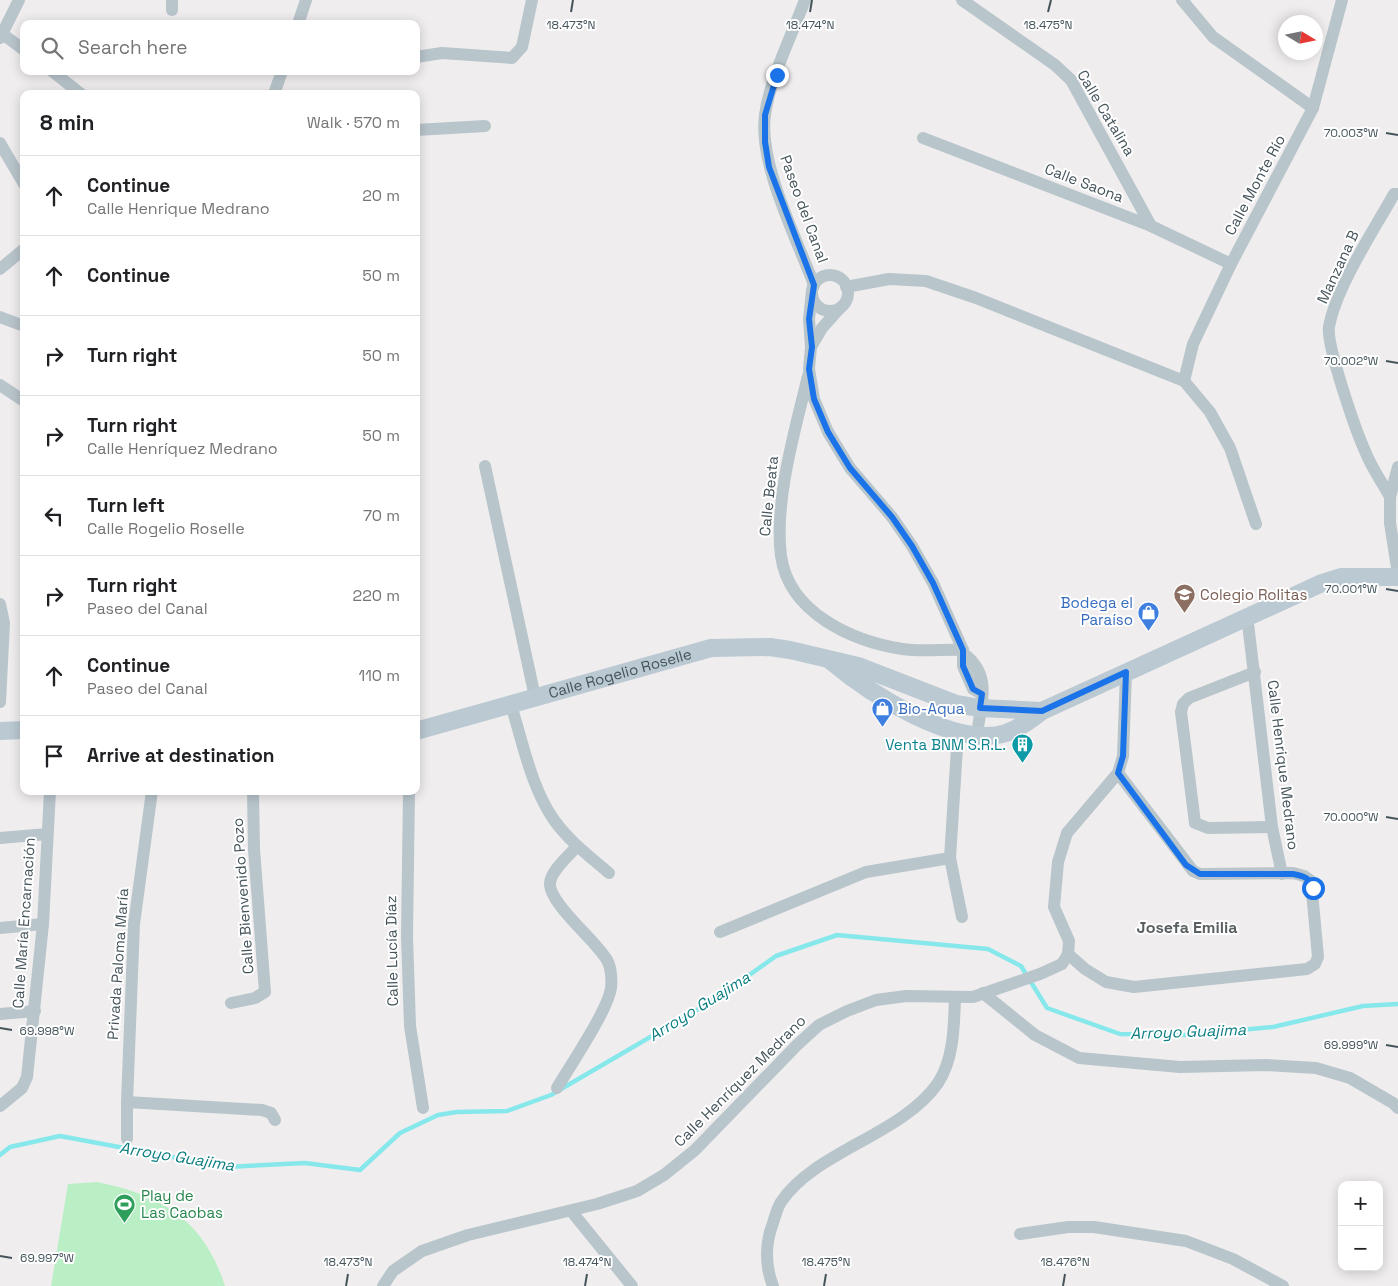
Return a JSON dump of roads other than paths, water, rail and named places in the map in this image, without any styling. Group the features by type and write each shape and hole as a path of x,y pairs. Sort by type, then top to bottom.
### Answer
{"street":[{"path":"18,0 1,35 20,47"},
{"path":"299,20 306,0"},
{"path":"420,56 442,53 512,58 522,47 532,0"},
{"name":"Paseo del Canal","path":"805,0 771,93 765,115 765,142 769,167 813,288 809,319 812,347 809,369 814,399 828,432 850,468 892,517 912,546 933,583 963,652 963,666 973,689 981,701"},
{"name":"Calle Catalina","path":"962,0 1056,65 1071,80 1151,226"},
{"path":"1182,0 1213,36 1313,108"},
{"name":"Calle Monte Río","path":"1184,381 1193,344 1313,108 1342,0"},
{"path":"57,75 76,90"},
{"path":"275,90 281,75"},
{"path":"420,130 485,126"},
{"name":"Calle Saona","path":"923,138 1151,226 1232,264"},
{"path":"1,146 20,177"},
{"name":"Manzana B","path":"1390,498 1365,452 1335,361 1328,329 1356,261 1396,194"},
{"path":"0,269 20,252"},
{"path":"828,276 839,278 846,287 847,299 840,308 829,311 823,310 814,302 813,288 818,281 828,276"},
{"path":"846,287 889,279 926,282 976,298 1184,381 1210,412 1230,448 1256,524"},
{"name":"Paseo del Canal","path":"812,347 822,328 840,308"},
{"path":"0,317 20,324"},
{"name":"Calle Beata","path":"809,369 788,459 780,523 781,557 793,589 812,612 830,625 867,640 903,649 963,652"},
{"path":"0,385 20,398"},
{"path":"485,466 535,697"},
{"path":"1398,467 1390,498 1390,523 1398,575"},
{"name":"Calle Rogelio Roselle","path":"829,659 851,678 884,699 928,721 958,732 977,734 1005,733 1025,725 1042,711 1322,582 1341,577 1398,575"},
{"path":"0,604 4,623 0,702"},
{"name":"Calle Henrique Medrano","path":"1247,615 1272,827 1282,874"},
{"name":"Calle Rogelio Roselle","path":"420,730 710,648 770,647 858,666 956,704 981,701 1042,711"},
{"path":"1118,773 1193,871 1200,874 1282,874 1304,876 1311,881 1318,957 1315,964 1307,969 1134,987 1106,982 1085,970 1068,954 1069,941 1054,907 1058,862 1068,832 1118,773 1123,756 1126,672"},
{"path":"1255,672 1189,698 1183,704 1181,712 1195,823 1208,828 1272,827"},
{"path":"977,734 981,701"},
{"path":"510,705 536,784 554,819 577,846 609,872"},
{"path":"0,731 20,730"},
{"path":"958,732 950,858 962,917"},
{"name":"Calle María Encarnación","path":"0,1106 22,1088 27,1077 43,924 50,795"},
{"name":"Privada Paloma María","path":"127,1139 134,924 151,795"},
{"name":"Calle Bienvenido Pozo","path":"232,1002 254,998 265,992 254,849 252,795"},
{"name":"Calle Lucía Díaz","path":"409,795 407,936 410,1026 424,1108"},
{"path":"0,838 47,834"},
{"path":"557,1088 606,1004 611,988 608,961 583,934 552,893 550,884 552,876 577,846"},
{"path":"720,932 866,872 950,858"},
{"path":"0,928 43,924"},
{"name":"Calle Henríquez Medrano","path":"383,1286 392,1271 422,1251 468,1235 572,1212 637,1191 664,1175 695,1150 797,1045 819,1025 847,1011 876,1000 906,996 955,998 973,996 1040,974 1062,964 1068,954"},
{"path":"983,993 1034,1036 1079,1058 1180,1067 1266,1065 1316,1068 1350,1078 1393,1103 1398,1108"},
{"path":"773,1286 767,1272 768,1236 781,1202 806,1176 906,1114 925,1099 939,1081 949,1056 955,998"},
{"path":"0,1014 35,1011"},
{"path":"127,1102 262,1110 271,1114 276,1120"},
{"path":"572,1212 632,1286"},
{"path":"1020,1234 1068,1227 1094,1227 1186,1241 1233,1259 1283,1286"}],"waterway":[{"name":"Arroyo Guajima","path":"0,1155 10,1147 60,1136 226,1167 305,1163 360,1170 400,1133 438,1115 457,1112 507,1111 551,1095 717,998 776,956 837,935 988,949 1021,966 1047,1008 1120,1034 1188,1035 1273,1027 1363,1006 1398,1004"}],"place":[{"name":"Colegio Rolitas","path":"1184,614"},
{"name":"Bodega el Paraíso","path":"1149,631"},
{"name":"Bio-Aqua","path":"882,728"},
{"name":"Venta BNM S.R.L.","path":"1022,764"},
{"name":"Play de Las Caobas","path":"125,1224"}],"district":[{"name":"Josefa Emilia","path":"1187,927"}]}
